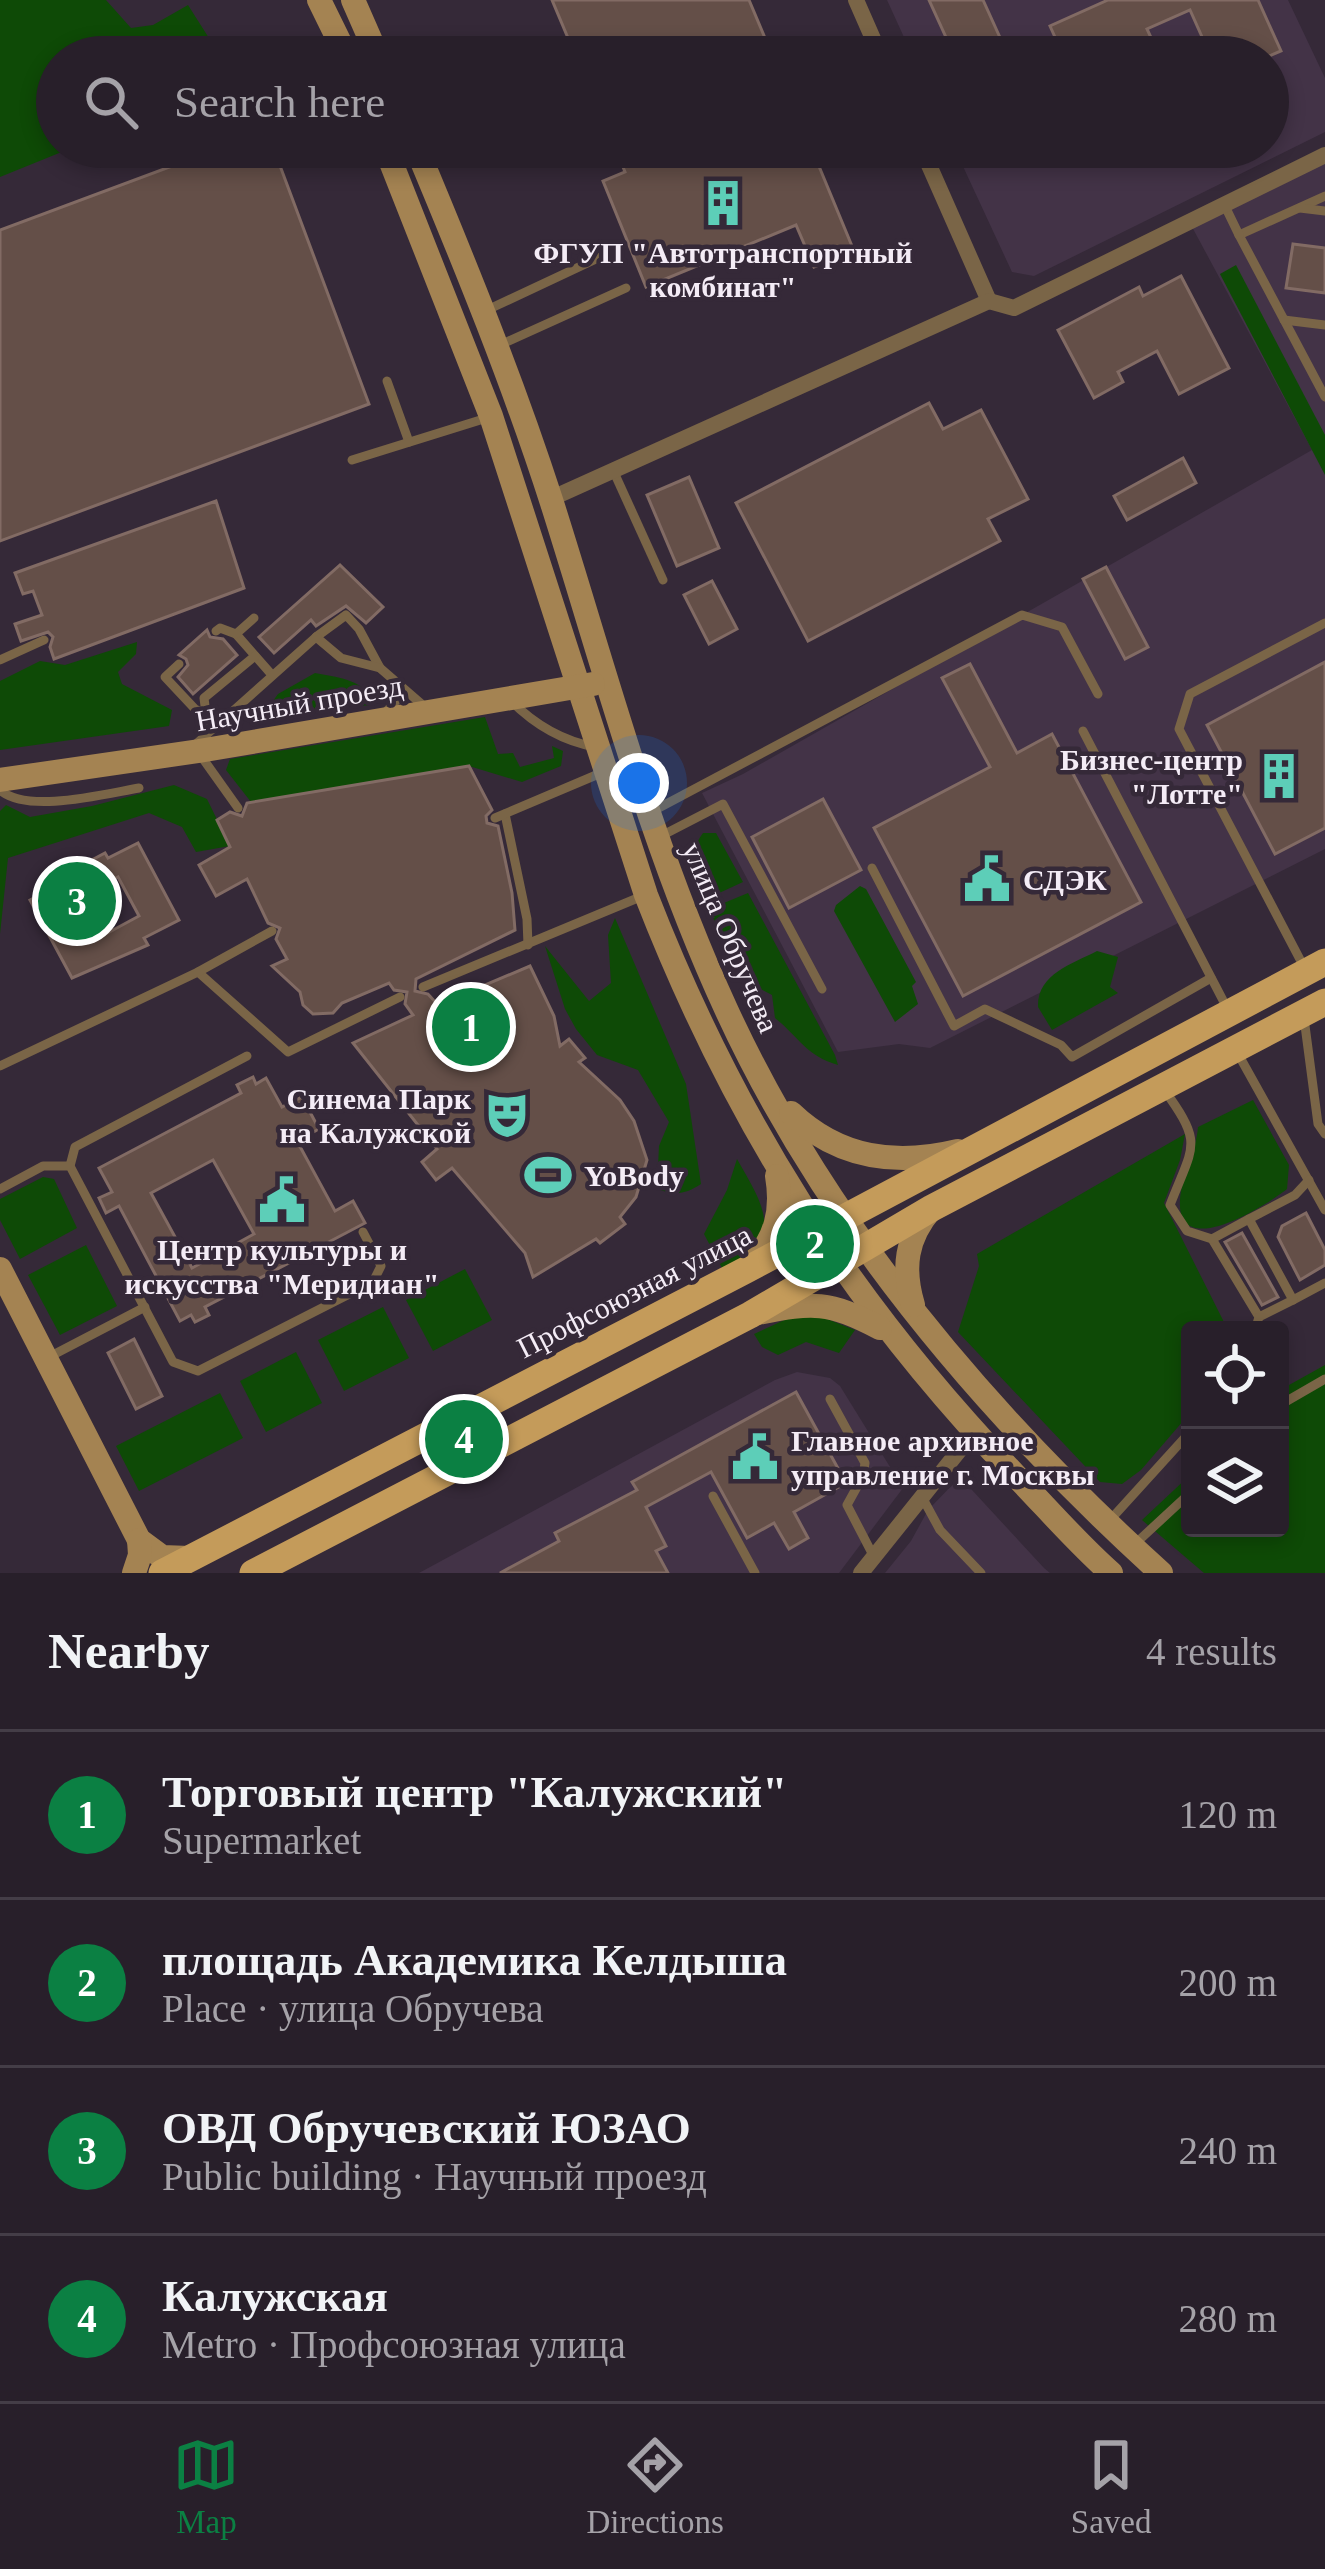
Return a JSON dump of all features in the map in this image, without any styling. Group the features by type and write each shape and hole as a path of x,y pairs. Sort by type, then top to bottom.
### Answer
{"main road":[{"path":"320,0 336,36"},
{"path":"353,0 369,36"},
{"name":"улица Обручева","path":"393,168 491,416 646,895 704,1030 776,1168 887,1332 1088,1564 1111,1573"},
{"name":"улица Обручева","path":"425,168 496,346 550,499 652,826 703,958 768,1090 845,1216 917,1318 999,1412 1161,1573"},
{"name":"Научный проезд","path":"0,780 607,681"},
{"name":"Профсоюзная улица","path":"162,1573 1316,967"},
{"path":"253,1573 750,1315 932,1208 1314,1007"},
{"path":"768,1090 820,1137 869,1157 901,1161 968,1149"},
{"path":"746,1270 769,1246 778,1219 781,1198 776,1168"},
{"path":"917,1318 906,1262 918,1224 932,1208"},
{"path":"0,1269 139,1540 134,1573"},
{"path":"750,1315 810,1303 854,1315 887,1332"},
{"path":"139,1540 162,1557 190,1558"}],"street":[{"path":"856,0 872,36"},
{"path":"550,499 989,301 1013,308 1325,155"},
{"path":"930,168 989,301"},
{"path":"861,1573 974,1432"}],"lane":[{"path":"1239,235 1325,196"},
{"path":"1224,204 1325,397"},
{"path":"1300,208 1325,211"},
{"path":"483,312 613,251"},
{"path":"496,346 626,288"},
{"path":"1284,320 1325,325"},
{"path":"387,381 409,442"},
{"path":"352,460 491,416"},
{"path":"613,470 663,580"},
{"path":"199,745 272,675 346,615 380,668 430,711"},
{"path":"652,826 1022,615 1062,627 1098,694"},
{"path":"236,634 254,618"},
{"path":"1316,967 1179,729 1190,694 1325,623"},
{"path":"216,631 236,634 272,675"},
{"path":"316,637 341,658 380,668"},
{"path":"0,660 44,640"},
{"path":"238,808 199,745 206,714 204,698 254,656"},
{"path":"179,664 165,676 195,709 206,714"},
{"path":"376,720 396,701 395,684"},
{"path":"508,698 528,718 601,760 632,761"},
{"path":"1083,731 1229,1013"},
{"path":"527,945 527,919 500,816 601,760"},
{"path":"0,790 11,799 48,801 139,788"},
{"path":"652,826 723,804 822,989"},
{"path":"872,868 954,1025 985,1010 1060,1045 1072,1057 1211,978"},
{"path":"423,988 646,895"},
{"path":"0,1066 198,972 272,931"},
{"path":"198,972 288,1052 400,997"},
{"path":"1314,1007 1318,1124 1325,1134"},
{"path":"1235,1048 1325,1210"},
{"path":"247,1056 75,1147 70,1166 173,1361 198,1371 373,1282 381,1266 363,1232"},
{"path":"1162,1087 1192,1133 1170,1205 1187,1231 1212,1239 1259,1317"},
{"path":"0,1189 43,1166 70,1166"},
{"path":"1212,1239 1294,1195 1309,1180"},
{"path":"1250,1219 1293,1300"},
{"path":"1258,1321 1325,1283"},
{"path":"46,1359 145,1307"},
{"path":"1289,1400 1325,1379"},
{"path":"830,1399 865,1463 848,1504 874,1557"},
{"path":"1107,1522 1181,1442"},
{"path":"713,1496 754,1573"},
{"path":"922,1497 940,1530 981,1573"},
{"path":"1132,1547 1181,1501"}],"shaded area":[{"path":"887,0 1288,0 1325,78 1325,132 1289,150 1289,36 903,36"},
{"path":"1325,159 1325,849 930,1048 899,1044 838,1052 702,793 1312,450 1191,225"},
{"path":"964,168 1252,168 1034,276 1012,272"},
{"path":"797,1372 830,1378 840,1386 903,1488 839,1573 419,1573 775,1380"},
{"path":"960,1477 1050,1573 885,1573 928,1510"}],"green space":[{"path":"0,0 106,0 131,28 153,25 188,5 208,36 36,36 36,162 0,177"},
{"path":"1236,265 1325,435 1325,475 1220,274"},
{"path":"137,642 136,654 118,672 122,684 172,710 169,726 0,750 0,681 40,661 65,665"},
{"path":"315,673 362,687 373,699 370,705 271,714 268,708 278,694"},
{"path":"485,717 498,754 513,753 520,767 554,758 552,746 563,751 561,766 522,782 469,766 251,802 226,770 230,759"},
{"path":"174,785 207,799 230,846 196,852 182,827 149,813 8,858 0,934 0,811 6,805 30,817"},
{"path":"703,833 716,833 743,882 704,900 693,858"},
{"path":"860,886 866,889 916,982 912,986 918,1004 895,1022 834,911"},
{"path":"748,893 838,1065 818,1056 775,1018 772,995 745,981 736,969 724,934 707,910"},
{"path":"615,918 686,1084 701,1184 684,1192 657,1189 659,1146 669,1122 638,1070 597,1055 576,1029 545,946 589,1001 611,983 608,935"},
{"path":"1097,951 1118,957 1110,987 1118,993 1052,1030 1038,1007 1043,986"},
{"path":"1253,1100 1289,1165 1287,1189 1225,1224 1193,1227 1183,1219 1180,1201 1198,1127"},
{"path":"1185,1134 1164,1203 1223,1321 1181,1321 1181,1423 1141,1470 1122,1484 1100,1482 958,1332 979,1266 977,1254"},
{"path":"737,1159 764,1221 756,1246 723,1270 704,1234"},
{"path":"43,1177 54,1179 77,1228 20,1259 0,1220 0,1199"},
{"path":"86,1245 117,1306 60,1335 28,1275"},
{"path":"465,1269 492,1320 433,1351 406,1300"},
{"path":"383,1307 409,1358 344,1391 318,1340"},
{"path":"812,1313 855,1330 839,1353 806,1342 778,1355 762,1347 754,1334 791,1317"},
{"path":"296,1352 322,1403 266,1432 240,1381"},
{"path":"1325,1365 1325,1573 1204,1573 1142,1520 1181,1483 1181,1537 1289,1537 1289,1385"},
{"path":"220,1393 243,1438 139,1491 116,1446"}],"building":[{"path":"552,0 749,0 764,36 567,36"},
{"path":"929,0 983,0 999,36 945,36"},
{"path":"1108,0 1258,0 1274,36 1202,36 1190,10 1147,29 1150,36 1055,36 1050,26"},
{"path":"167,168 281,168 369,404 0,541 0,230"},
{"name":"ФГУП \"Автотранспортный комбинат\"","path":"623,168 820,168 854,251 814,267 796,225 646,287 603,181 625,172"},
{"path":"1293,244 1325,248 1325,293 1286,288"},
{"path":"1181,276 1229,368 1179,394 1157,351 1118,372 1123,382 1094,398 1058,330 1139,287 1143,296"},
{"path":"929,403 943,429 981,410 1028,499 988,519 1000,541 808,641 736,503"},
{"path":"1183,458 1196,483 1127,520 1114,496"},
{"path":"689,477 719,548 677,566 647,495"},
{"path":"216,501 244,588 54,659 53,637 48,632 21,641 15,624 42,615 33,591 23,594 15,573"},
{"path":"340,565 383,607 366,623 346,606 316,626 311,620 274,653 259,637"},
{"path":"1106,567 1148,647 1125,659 1083,579"},
{"path":"712,581 737,629 709,644 684,595"},
{"path":"207,630 237,655 193,694 178,677 188,665 179,655"},
{"name":"Бизнес-центр \"Лотте\"","path":"1325,662 1325,828 1275,854 1207,725"},
{"path":"970,664 1017,753 1052,734 1141,902 963,996 874,828 990,767 942,678"},
{"path":"469,766 492,810 487,823 498,826 515,930 416,979 415,991 428,994 438,1005 530,966 554,1016 560,1046 569,1039 585,1058 579,1062 620,1100 634,1121 647,1160 636,1197 620,1217 625,1224 600,1243 596,1239 533,1277 525,1253 452,1168 436,1180 422,1162 437,1149 353,1043 413,1015 405,1004 407,992 394,990 389,983 342,1003 333,1013 313,1014 303,1005 300,992 272,966 287,959 276,939 280,928 268,923 247,879 216,896 199,865 230,847 217,820 230,812 242,816 247,803"},
{"path":"823,799 861,870 789,908 752,837"},
{"path":"138,843 179,920 144,938 148,945 72,978 30,900 59,884 56,879 105,853 108,858","holes":["118,877 139,916 89,943 68,903"]},
{"name":"Центр культуры и искусства \"Меридиан\"","path":"253,1077 256,1084 266,1078 282,1107 302,1097 319,1129 297,1141 335,1211 353,1201 365,1223 205,1307 209,1315 195,1322 191,1315 180,1321 119,1206 106,1213 99,1198 112,1192 99,1168 241,1093 237,1085","holes":["213,1160 254,1234 192,1268 151,1193"]},
{"path":"1306,1213 1325,1250 1325,1265 1300,1280 1278,1237 1282,1226"},
{"path":"1242,1233 1278,1297 1262,1305 1225,1242"},
{"path":"134,1339 162,1396 136,1409 108,1353"},
{"name":"Главное архивное управление г. Москвы","path":"796,1392 846,1483 794,1512 808,1538 789,1549 774,1523 747,1538 711,1472 646,1507 666,1546 656,1551 668,1573 500,1573 559,1541 555,1533 637,1490 632,1482"}],"place":[{"name":"ФГУП \"Автотранспортный комбинат\"","path":"723,203"},
{"name":"Бизнес-центр \"Лотте\"","path":"1279,776"},
{"name":"СДЭК","path":"987,879"},
{"name":"ОВД Обручевский ЮЗАО","path":"77,901"},
{"name":"Торговый центр \"Калужский\"","path":"471,1027"},
{"name":"Синема Парк на Калужской","path":"507,1115"},
{"name":"YoBody","path":"548,1175"},
{"name":"Центр культуры и искусства \"Меридиан\"","path":"282,1200"},
{"name":"площадь Академика Келдыша","path":"815,1244"},
{"name":"Калужская","path":"464,1439"},
{"name":"Главное архивное управление г. Москвы","path":"755,1457"}]}
